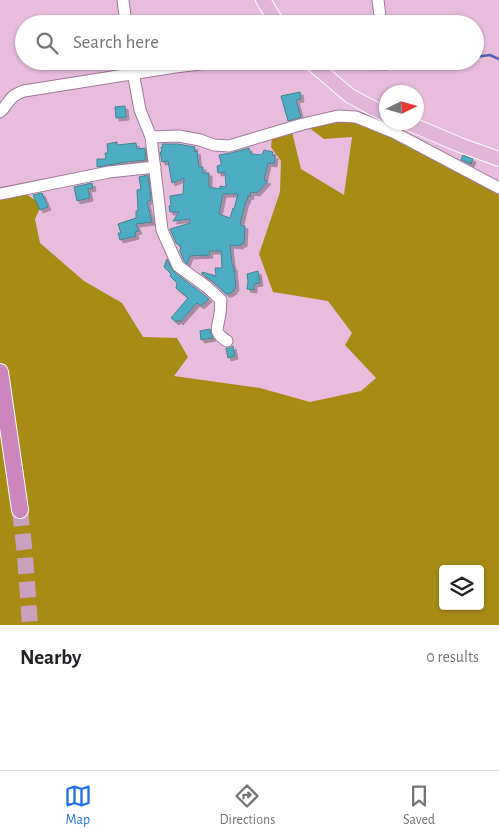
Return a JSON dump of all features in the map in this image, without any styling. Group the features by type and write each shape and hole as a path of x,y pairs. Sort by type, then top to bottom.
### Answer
{"highway":[{"path":"0,372 20,510"}],"main road":[{"path":"263,0 272,15"},
{"path":"319,70 350,96 379,111"},
{"path":"424,130 499,159"}],"street":[{"path":"123,0 125,15"},
{"path":"378,0 380,15"},
{"path":"132,70 140,110 151,137 162,230 178,266 207,287 221,300 217,325 218,332 219,336 227,341"},
{"path":"0,112 16,94 157,70"},
{"path":"151,137 179,136 214,145 229,146 303,124 338,116 356,117 395,133 499,188"},
{"path":"0,194 110,172 155,167"}],"shaded area":[{"path":"347,118 370,122 379,127 379,130 385,130 499,191 499,625 0,625 0,192 11,185 42,204 35,219 40,243 84,281 122,303 143,337 177,338 188,357 174,376 260,388 310,402 361,391 376,378 345,345 352,333 328,301 273,292 259,254 280,192 281,161 271,147 272,138 292,132 301,169 344,195 352,137 324,139 308,127"}],"building":[{"path":"300,92 301,99 296,100 301,117 288,121 281,96"},
{"path":"125,106 126,117 116,118 115,107"},
{"path":"117,142 117,145 136,143 137,149 145,148 146,160 97,167 97,159 106,159 105,153 108,153 107,144"},
{"path":"162,144 195,147 194,152 197,151 199,167 203,167 203,173 209,173 209,187 220,189 220,186 226,187 225,172 218,173 217,166 221,165 219,155 249,148 251,154 262,155 264,150 273,152 272,155 275,156 274,164 268,163 264,180 268,181 257,193 251,192 250,197 248,196 246,201 240,225 245,226 244,244 240,246 230,245 236,288 229,294 226,294 202,274 202,272 216,276 215,268 222,268 221,251 209,251 210,255 190,256 187,264 184,261 180,251 181,246 176,243 170,229 190,223 190,219 173,221 179,212 170,212 169,206 171,206 170,196 183,194 184,178 172,183 168,161 162,162 160,152 162,152 161,147 163,147","holes":["223,194 238,194 230,218 219,214"]},
{"path":"463,155 473,159 471,164 461,160"},
{"path":"148,175 151,200 147,202 152,222 136,224 139,231 135,232 136,236 120,240 118,233 121,233 118,224 136,218 136,211 138,211 137,190 141,189 139,177"},
{"path":"92,183 93,188 88,189 90,198 77,201 74,187"},
{"path":"42,193 48,207 40,210 33,195"},
{"path":"167,259 174,272 209,299 201,306 197,303 180,322 178,320 176,322 171,318 188,298 176,288 177,283 164,267"},
{"path":"258,271 260,283 254,284 254,290 247,289 247,274"},
{"path":"210,329 213,338 201,340 200,331"},
{"path":"233,346 235,356 228,358 226,348"}],"waterway":[{"path":"484,56 490,55 499,59"}],"tunnel":[{"path":"20,510 30,625"}]}
